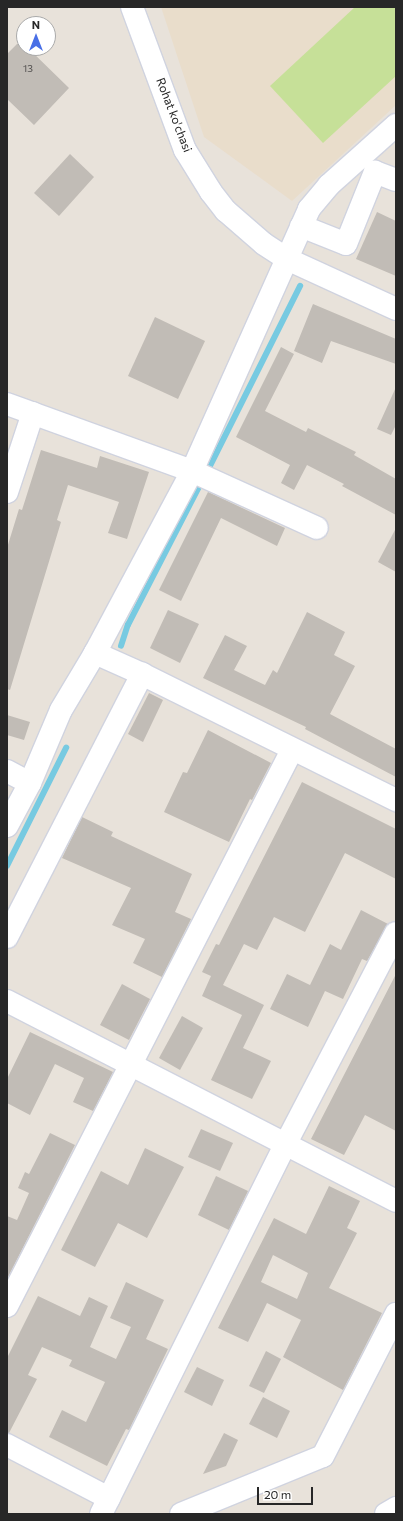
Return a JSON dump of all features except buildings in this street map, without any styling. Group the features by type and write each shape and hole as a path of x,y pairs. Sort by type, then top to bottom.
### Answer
{"street":[{"name":"Rohat ko'chasi","path":"132,7 185,150 197,171 226,211 264,244 287,259 396,308"},
{"path":"7,826 30,783 61,710 95,653 192,471 309,209 329,185 396,125"},
{"path":"301,226 346,244 375,172 396,180"},
{"path":"7,404 192,471 317,528"},
{"path":"7,492 33,413"},
{"path":"95,653 142,674 292,750 396,800"},
{"path":"7,936 142,674"},
{"path":"7,1306 132,1067 292,750"},
{"path":"7,771 30,783"},
{"path":"7,1445 105,1506 285,1145 396,933"},
{"path":"7,1001 132,1067 396,1201"},
{"path":"181,1514 323,1456 396,1314"},
{"path":"386,1514 396,1508"}],"shaded area":[{"path":"161,7 396,7 396,105 292,201 204,137"}],"green space":[{"path":"355,7 396,7 396,76 323,143 270,86"}],"waterway":[{"path":"206,474 300,286"},
{"path":"121,646 128,625 202,481"},
{"path":"7,866 66,748"}]}
